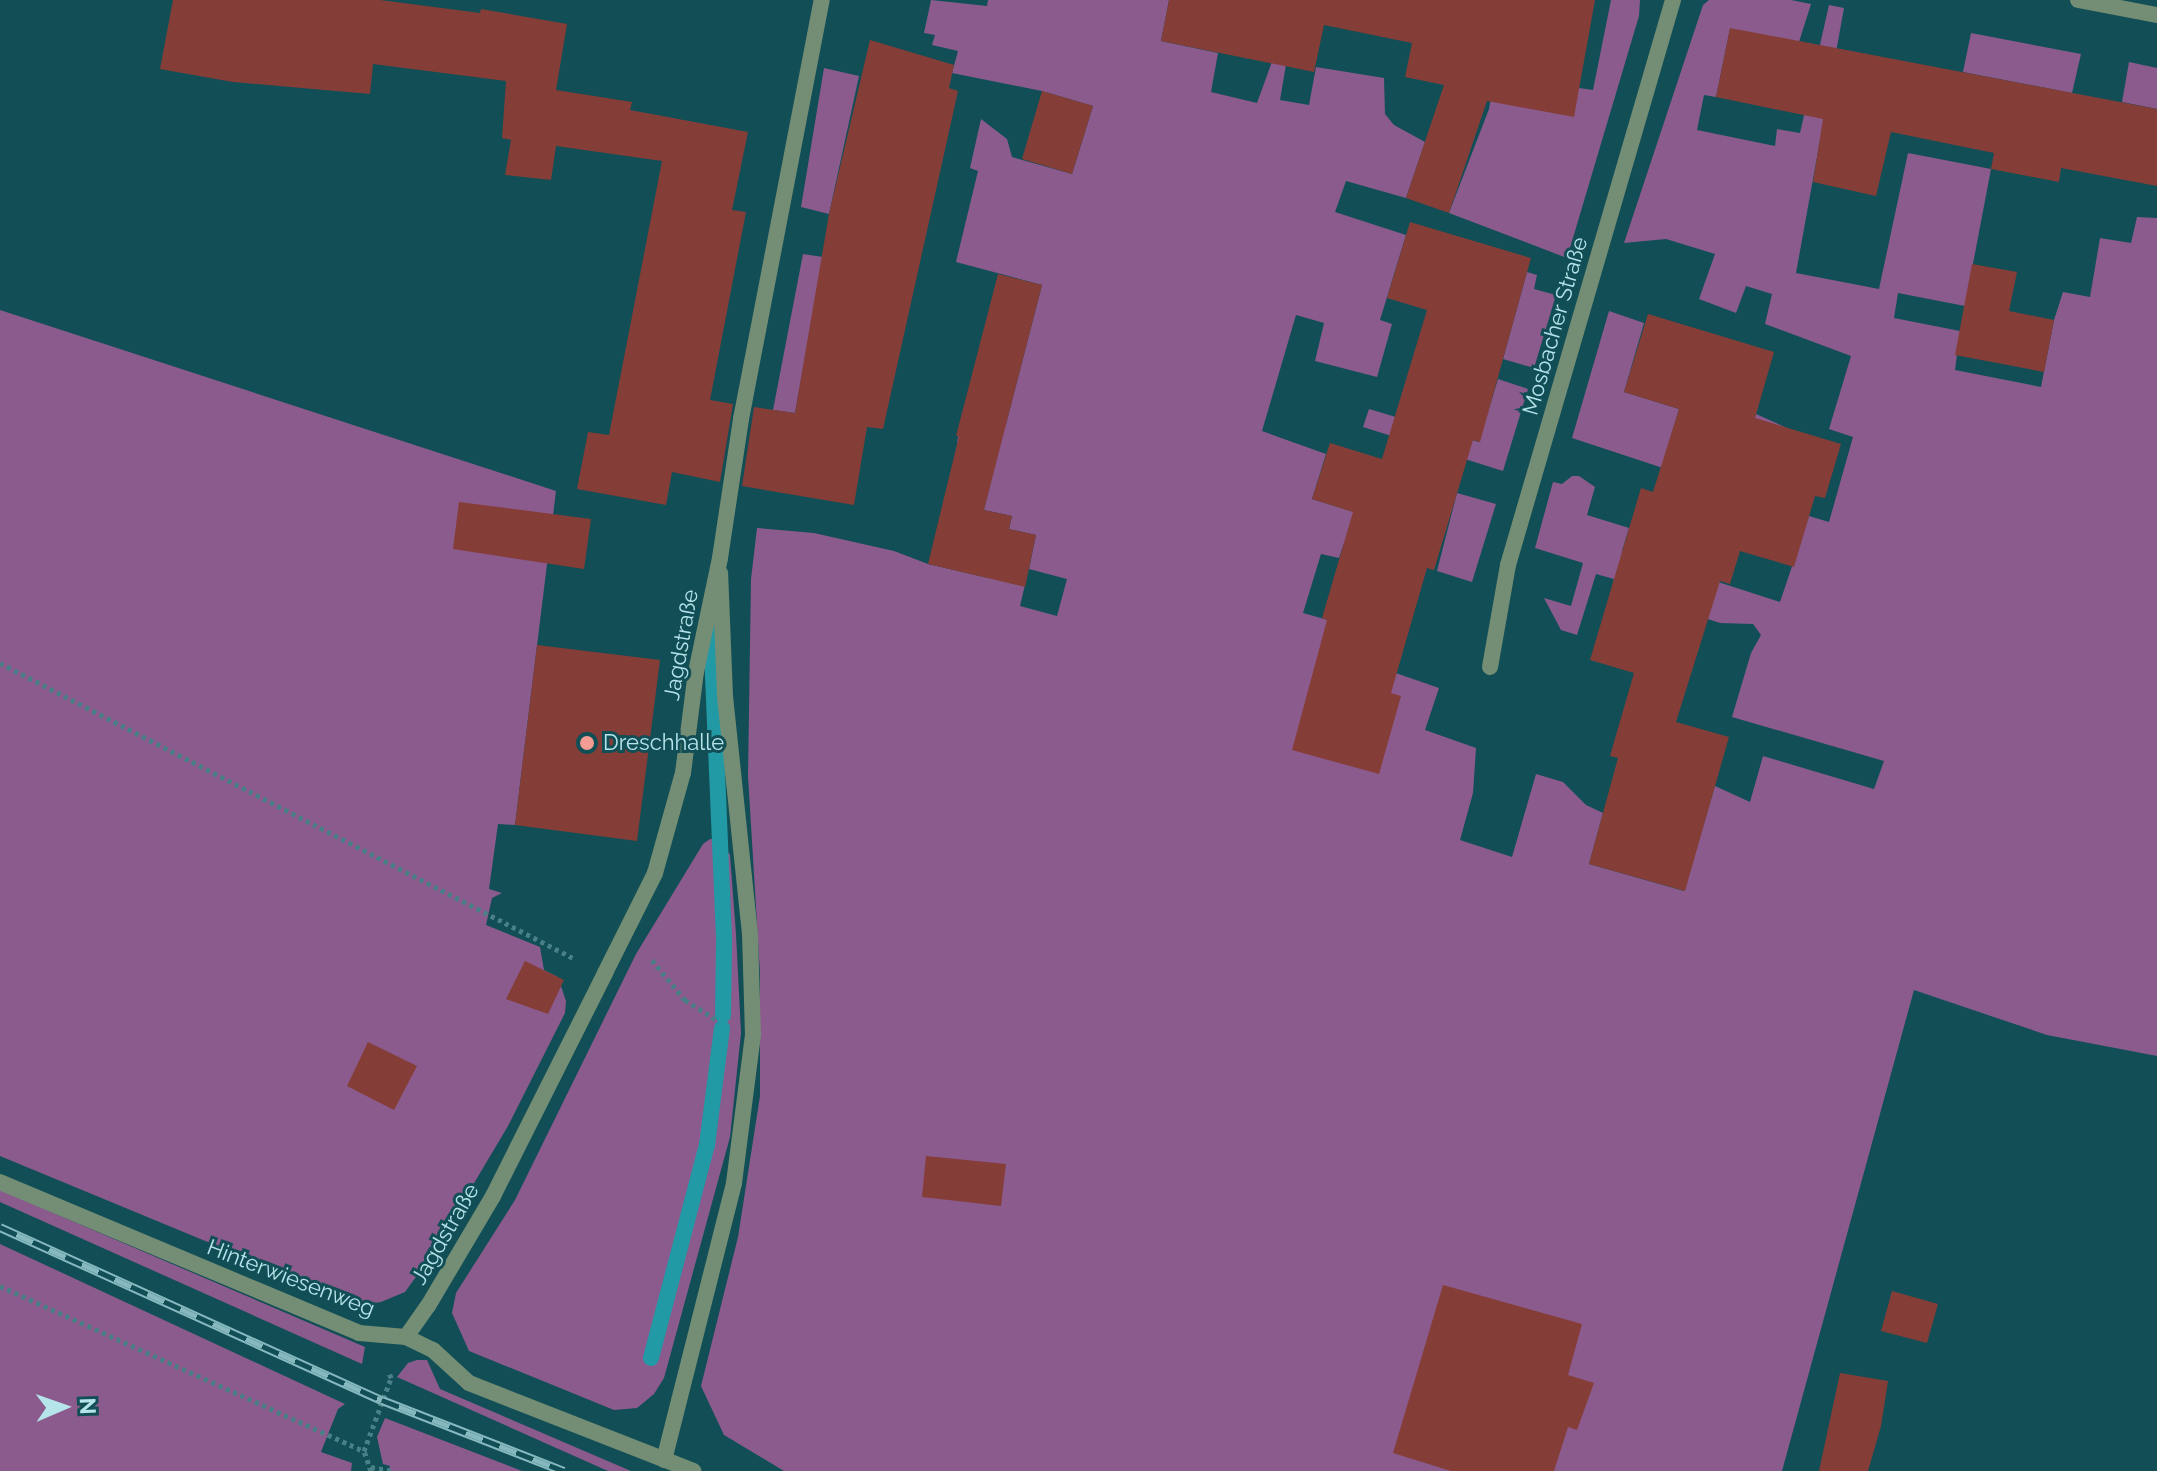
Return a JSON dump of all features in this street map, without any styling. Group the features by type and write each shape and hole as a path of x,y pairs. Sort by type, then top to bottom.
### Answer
{"street":[{"name":"Jagdstraße","path":"406,1337 428,1306 493,1196 655,873 683,773 696,672 720,558 741,419 822,0"},
{"name":"Mosbacher Straße","path":"1490,667 1508,565 1673,0"},
{"path":"2078,0 2157,15"},
{"path":"664,1460 734,1183 753,1035 750,934 725,695 720,558"},
{"name":"Hinterwiesenweg","path":"0,1182 359,1333 406,1337 433,1350 469,1383 693,1471"}],"path":[{"path":"0,663 605,973"},
{"path":"620,942 658,965 685,1000 715,1020 753,1035"},
{"path":"0,1286 364,1451"},
{"path":"391,1471 371,1469 364,1451 391,1378 387,1366 406,1337"}],"shaded area":[{"path":"931,0 987,6 988,0 1169,0 1161,41 1218,53 1211,92 1257,103 1278,45 1289,47 1280,100 1309,105 1316,67 1384,78 1385,114 1394,125 1425,142 1406,198 1346,181 1335,212 1406,235 1380,320 1392,324 1377,377 1315,361 1324,323 1296,315 1262,431 1326,454 1312,499 1360,514 1351,545 1344,543 1339,558 1321,554 1303,613 1342,624 1335,652 1439,688 1425,730 1476,748 1473,793 1460,840 1512,857 1536,774 1563,782 1586,805 1603,813 1589,864 1684,891 1715,786 1750,802 1763,756 1874,789 1884,761 1732,717 1751,653 1761,635 1753,624 1720,623 1612,588 1614,579 1596,574 1577,635 1561,630 1544,598 1571,606 1583,563 1535,548 1553,482 1562,484 1572,476 1579,476 1595,487 1587,515 1629,528 1622,551 1780,602 1809,516 1829,522 1853,437 1829,429 1851,356 1765,324 1772,294 1746,286 1736,313 1699,299 1715,254 1666,239 1624,243 1703,5 1709,0 1791,0 1811,4 1799,42 1730,29 1716,97 1704,95 1697,130 1775,146 1777,129 1800,133 1829,5 1844,8 1796,273 1879,289 1908,153 1991,169 1965,306 1898,293 1894,318 1960,331 1955,370 2041,387 2054,320 2063,292 2090,297 2100,238 2131,243 2137,217 2157,218 2157,1056 2047,1035 1914,990 1782,1471 784,1471 724,1435 701,1386 738,1237 760,1096 760,973 748,776 751,579 757,528 814,533 894,551 928,564 988,578 1006,571 1027,576 1020,606 1057,616 1067,579 1029,569 1036,535 1009,529 1012,516 984,510 998,453 957,443 962,413 1006,424 1042,285 956,262 978,171 970,168 981,119 1007,139 1012,157 1072,174 1093,106 1042,91 952,73 958,51 932,45 935,35 924,33"},
{"path":"1611,0 1640,0 1639,16 1567,258 1449,213 1489,109 1502,36 1579,88 1593,90"},
{"path":"1971,33 2081,54 2072,93 1963,72"},
{"path":"2129,62 2157,68 2157,109 2122,102"},
{"path":"824,68 859,76 829,214 801,207"},
{"path":"803,254 823,257 795,413 773,410"},
{"path":"1527,272 1537,275 1534,289 1556,295 1534,368 1503,359"},
{"path":"0,310 556,491 515,825 498,824 489,889 502,893 492,898 486,925 540,947 544,970 558,977 566,1001 565,1013 508,1126 429,1259 405,1292 381,1302 360,1305 0,1156"},
{"path":"1609,311 1644,323 1624,392 1679,409 1670,439 1742,460 1756,414 1787,428 1766,502 1572,438"},
{"path":"1498,379 1528,389 1503,471 1363,427 1369,409 1479,442"},
{"path":"1457,493 1496,504 1472,582 1437,571"},
{"path":"710,839 720,840 730,855 736,934 741,1033 730,1137 664,1378 654,1394 637,1408 614,1410 469,1351 452,1313 456,1293 515,1200 636,954 703,844"},
{"path":"0,1190 365,1347 362,1364 0,1202"},
{"path":"0,1244 345,1404 338,1409 321,1452 352,1463 351,1471 0,1471"},
{"path":"427,1360 440,1389 631,1471 608,1471 397,1377 408,1363"},
{"path":"385,1418 522,1471 388,1471 390,1466 383,1464 377,1437"}],"building":[{"path":"173,0 380,0 480,13 481,9 567,24 556,90 632,102 630,110 748,132 732,210 746,212 710,400 733,404 720,482 672,472 666,505 577,489 588,432 609,435 662,161 556,146 551,180 505,175 511,140 502,138 506,81 373,64 370,94 233,82 160,69"},
{"path":"1169,0 1595,0 1574,117 1487,101 1449,213 1406,198 1444,85 1405,77 1412,43 1324,25 1314,72 1161,41"},
{"path":"1730,28 2157,109 2157,186 2061,168 2059,182 1991,169 1994,153 1891,132 1876,196 1813,182 1823,119 1716,97"},
{"path":"870,40 954,65 949,88 958,91 883,429 867,427 854,505 742,486 754,407 795,413 829,214"},
{"path":"1042,91 1093,106 1072,174 1022,159"},
{"path":"1410,222 1531,258 1480,442 1473,440 1434,570 1427,568 1391,693 1401,696 1379,774 1292,750 1327,620 1322,618 1353,512 1312,499 1330,443 1382,459 1427,310 1387,298"},
{"path":"1972,264 2017,272 2009,311 2054,320 2044,372 1955,355"},
{"path":"998,274 1042,285 984,510 1012,516 1009,529 1036,535 1025,587 928,564 959,436 956,436"},
{"path":"1648,314 1774,352 1755,418 1841,444 1825,498 1815,496 1794,567 1740,551 1730,584 1720,581 1676,722 1729,737 1685,891 1589,864 1618,758 1610,756 1634,673 1590,660 1641,488 1653,492 1679,409 1624,392"},
{"path":"459,502 591,519 584,569 453,549"},
{"name":"Dreschhalle","path":"537,645 660,660 637,841 515,825"},
{"path":"525,961 564,980 548,1014 506,999"},
{"path":"368,1042 417,1066 394,1110 347,1086"},
{"path":"926,1156 1006,1164 1001,1206 922,1197"},
{"path":"1443,1285 1582,1324 1568,1375 1594,1383 1577,1430 1568,1427 1554,1471 1451,1471 1393,1453"},
{"path":"1892,1291 1938,1304 1927,1343 1881,1331"},
{"path":"1840,1373 1888,1381 1881,1426 1868,1471 1819,1471"}],"waterway":[{"path":"711,628 724,943 723,1015"},
{"path":"651,1358 707,1145 722,1028"}],"railway":[{"path":"0,1227 382,1400 564,1471"}],"place":[{"name":"Dreschhalle","path":"587,743"}]}
